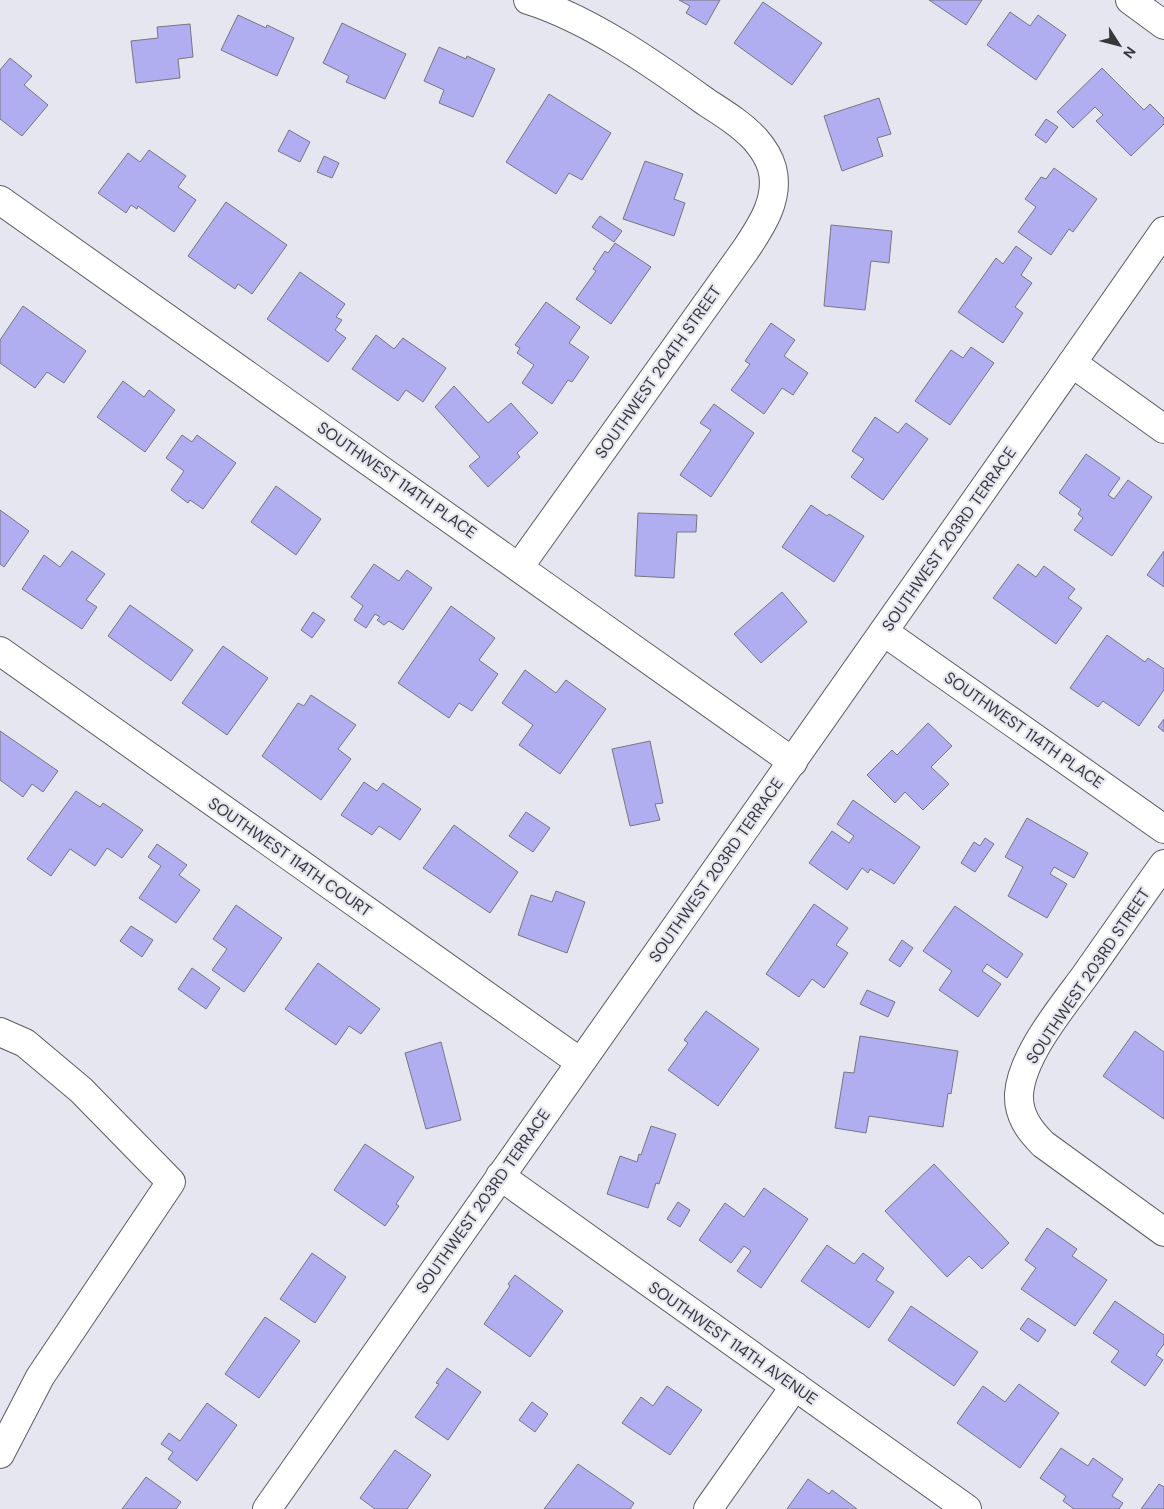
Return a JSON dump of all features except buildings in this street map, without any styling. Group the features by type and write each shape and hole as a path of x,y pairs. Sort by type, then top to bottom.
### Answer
{"street":[{"name":"SOUTHWEST 204TH STREET","path":"519,567 758,230 768,211 773,196 774,183 772,168 764,151 747,131 635,54 570,17 528,0"},
{"path":"1130,0 1164,24"},
{"name":"SOUTHWEST 114TH PLACE","path":"0,200 793,762"},
{"name":"SOUTHWEST 203RD TERRACE","path":"267,1509 793,762 1164,230"},
{"path":"1072,364 1164,429"},
{"name":"SOUTHWEST 114TH PLACE","path":"884,632 1164,829"},
{"name":"SOUTHWEST 114TH COURT","path":"0,651 580,1062"},
{"name":"SOUTHWEST 203RD STREET","path":"1164,864 1031,1055 1021,1082 1019,1095 1020,1109 1024,1121 1042,1144 1164,1232"},
{"path":"0,1032 25,1043 81,1090 170,1182 40,1377 0,1454"},
{"name":"SOUTHWEST 114TH AVENUE","path":"500,1176 967,1509"},
{"path":"708,1509 794,1386"}]}
